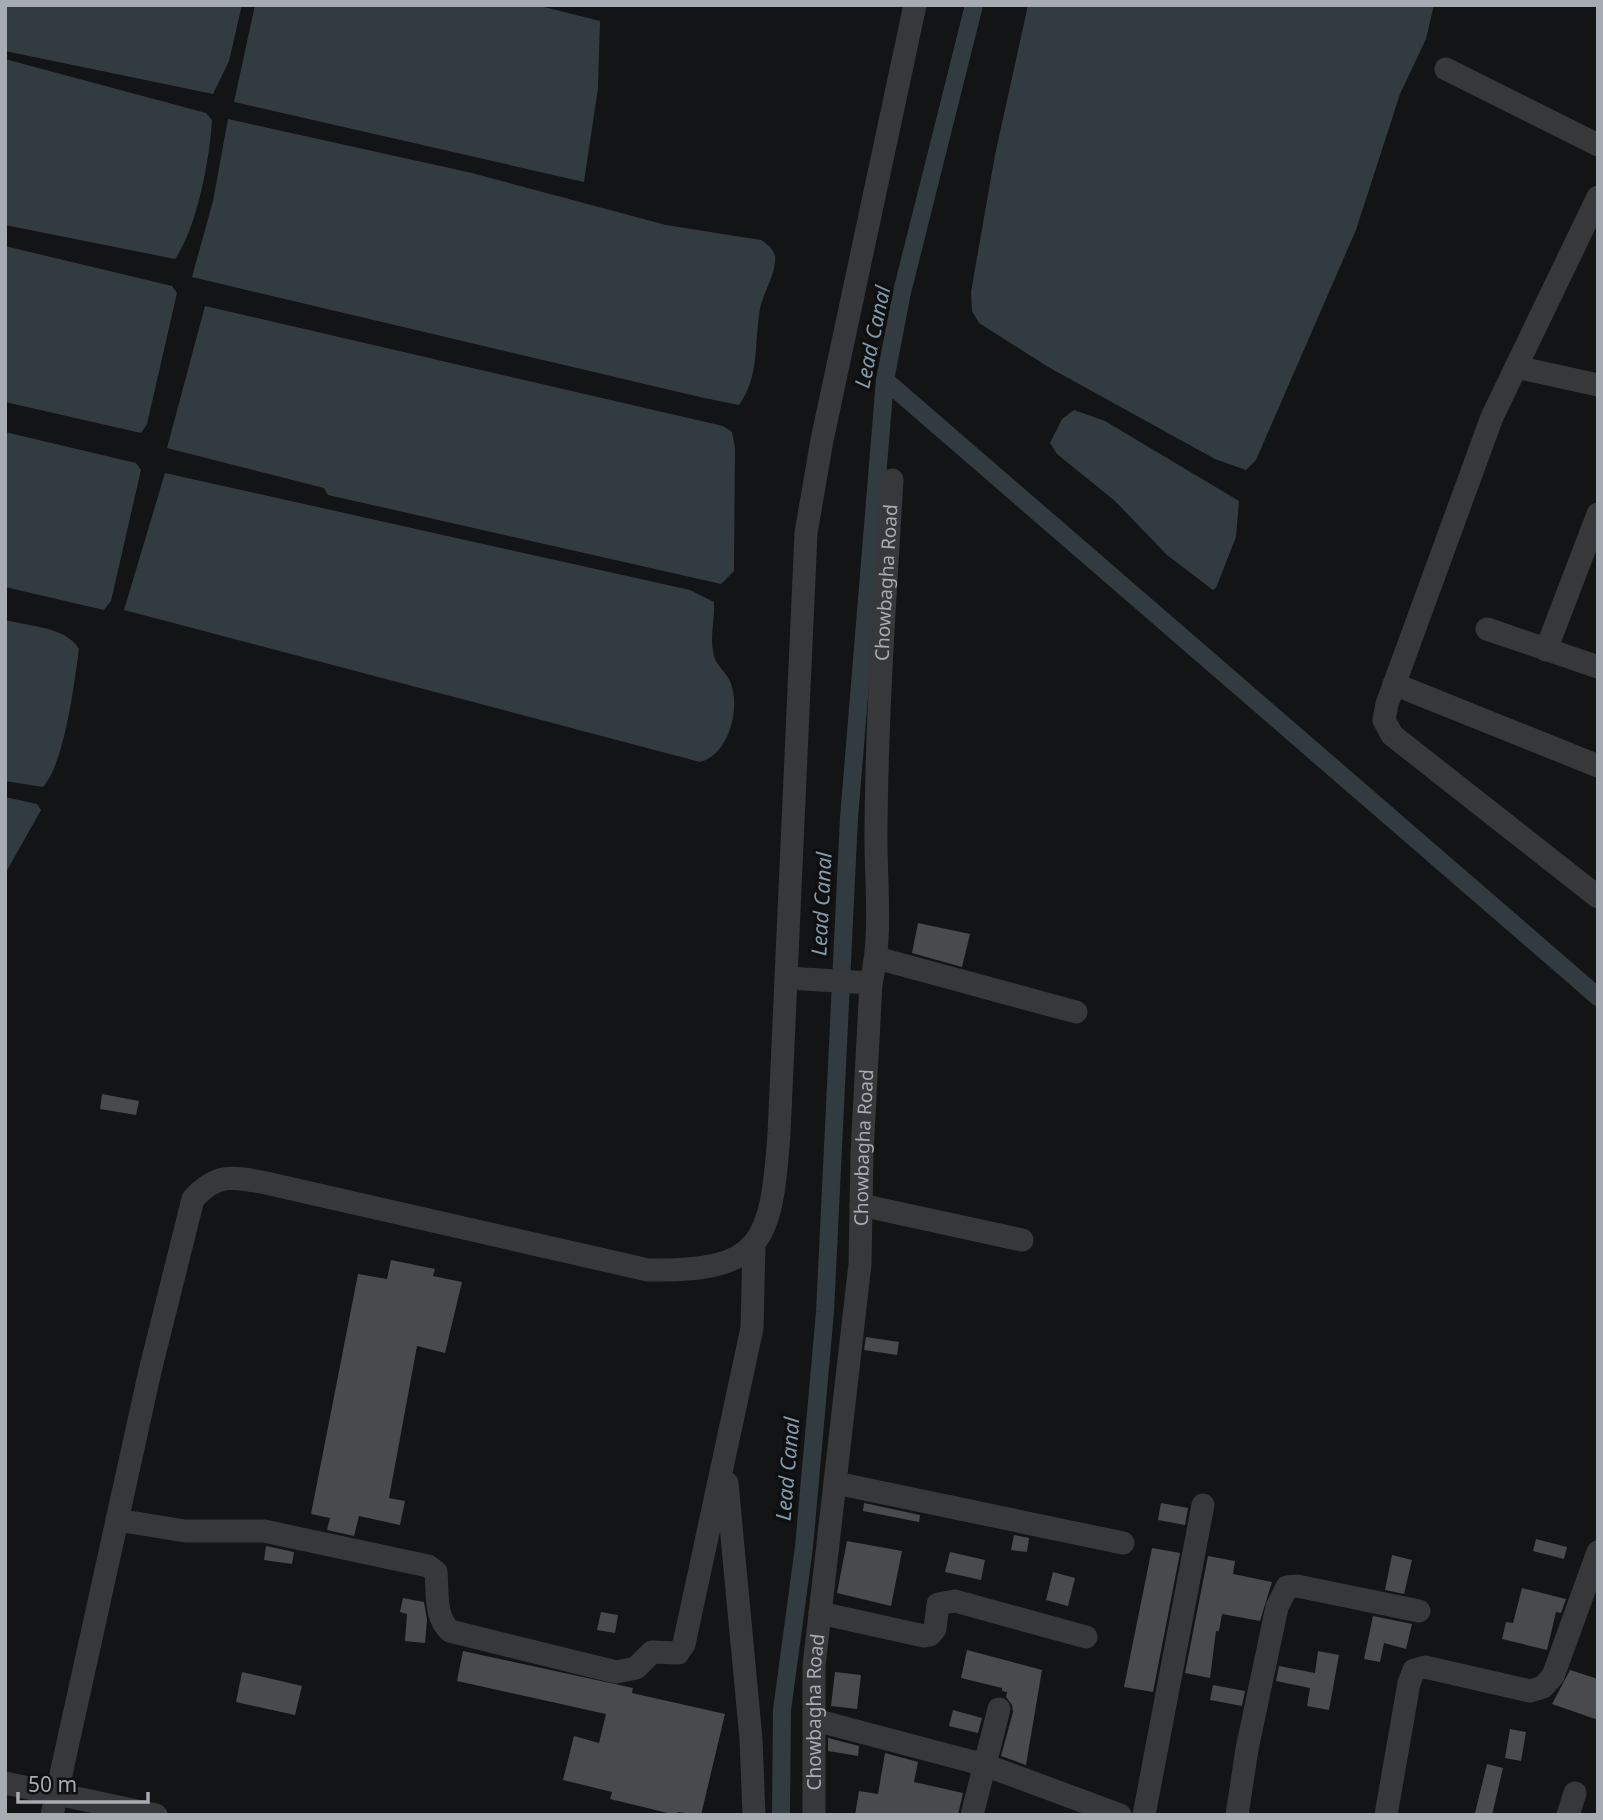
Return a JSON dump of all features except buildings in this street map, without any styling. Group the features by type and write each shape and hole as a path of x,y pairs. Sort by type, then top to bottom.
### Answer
{"street":[{"path":"54,1805 150,1371 193,1199 209,1183 235,1177 266,1183 648,1270 722,1266 738,1259 754,1244 766,1219 775,1183 787,978 806,533 822,440 915,5"},
{"path":"1446,69 1598,145"},
{"path":"1598,197 1516,367 1480,449 1394,684 1384,720 1392,736 1598,897"},
{"path":"1516,367 1598,385"},
{"name":"Chowbagha Road","path":"814,1815 814,1665 860,1264 872,983 877,958 880,904 876,831 892,480"},
{"path":"1546,650 1598,514"},
{"path":"1487,629 1598,667"},
{"path":"1394,684 1598,766"},
{"path":"877,958 1076,1012"},
{"path":"787,978 872,983"},
{"path":"861,1205 1022,1240"},
{"path":"117,1520 185,1531 264,1531 428,1566 436,1573 439,1613 442,1623 450,1631 616,1672 628,1672 636,1668 652,1652 678,1653 684,1644 752,1328 754,1244"},
{"path":"724,1459 751,1740 754,1815"},
{"path":"836,1483 1123,1543"},
{"path":"1144,1815 1203,1505"},
{"path":"1386,1815 1414,1670 1424,1667 1530,1691 1544,1687 1553,1676 1598,1552"},
{"path":"1237,1815 1247,1749 1278,1607 1287,1587 1297,1586 1419,1611"},
{"path":"820,1613 924,1636 930,1635 935,1629 938,1604 955,1601 1086,1637"},
{"path":"972,1815 999,1709"},
{"path":"815,1720 985,1765 1083,1809 1120,1815"},
{"path":"5,1783 54,1805 156,1815"}],"shaded area":[{"path":"5,5 242,5 229,61 213,94 5,51"},
{"path":"255,5 536,5 600,21 598,88 584,182 234,102"},
{"path":"1028,5 1434,5 1426,39 1400,94 1356,230 1256,460 1246,470 1215,459 1050,368 979,323 972,311 971,292 995,155"},
{"path":"5,59 206,113 212,120 196,211 183,246 175,259 5,225"},
{"path":"228,119 472,173 666,225 761,240 773,251 775,262 760,309 755,359 746,394 739,405 704,398 192,277 213,201"},
{"path":"5,246 172,286 177,293 147,424 141,433 5,402"},
{"path":"205,306 723,426 732,432 735,448 734,571 721,584 328,495 324,488 167,448"},
{"path":"1074,410 1105,421 1239,501 1236,537 1216,588 1213,590 1167,555 1115,501 1057,454 1050,443 1062,419"},
{"path":"5,432 136,463 141,470 111,601 104,610 5,587"},
{"path":"165,473 690,590 714,602 714,655 733,689 733,714 726,739 719,750 700,762 124,610"},
{"path":"5,620 56,632 66,636 79,649 63,742 51,775 43,787 5,781"},
{"path":"5,797 37,804 41,810 5,874"}],"waterway":[{"name":"Lead Canal","path":"781,1815 782,1710 804,1547 825,1312 849,818 885,380 902,292 974,5"},
{"path":"885,380 1598,997"}]}
